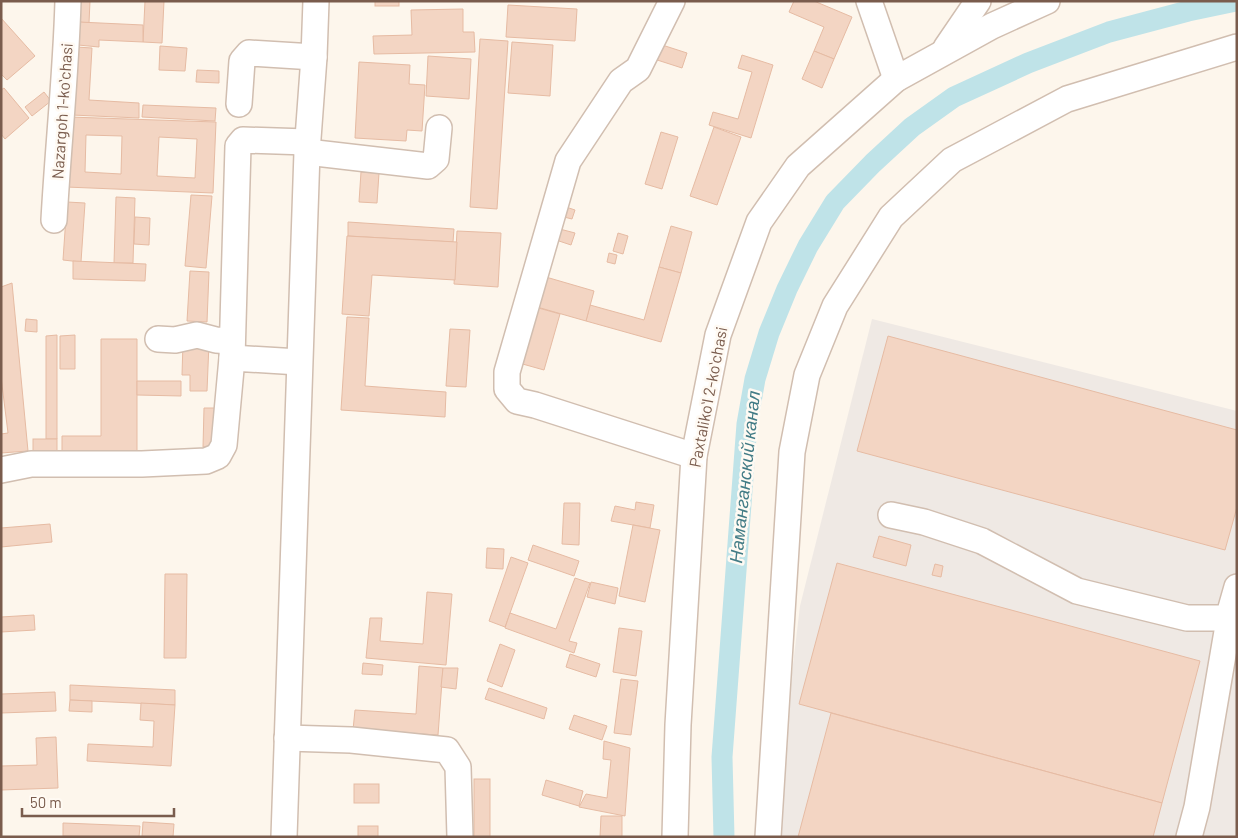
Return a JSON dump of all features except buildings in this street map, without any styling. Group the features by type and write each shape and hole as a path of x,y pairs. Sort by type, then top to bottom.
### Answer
{"street":[{"name":"Nazargoh 1-koʻchasi","path":"54,220 66,61 68,1"},
{"path":"284,837 307,147 316,1"},
{"path":"672,1 638,69 621,81 568,161 507,372 507,389 517,401 535,405 694,456"},
{"path":"869,1 896,79"},
{"name":"Paxtalikoʻl 2-koʻchasi","path":"675,837 678,725 694,456 718,335 759,222 798,166 896,79 944,52 978,1"},
{"path":"944,52 992,26 1047,1"},
{"path":"768,837 792,452 806,376 835,306 891,217 952,160 1067,99 1237,47"},
{"path":"240,104 242,61 249,53 314,57"},
{"path":"1,470 31,464 142,464 206,461 218,456 224,445 232,349 238,146 243,140 307,147 428,166 436,159 439,128"},
{"path":"158,339 175,340 197,335 216,340 232,349 299,362"},
{"path":"892,515 924,522 982,541 1077,591 1187,618 1229,618"},
{"path":"1189,837 1197,807 1229,618 1237,588"},
{"path":"287,738 351,740 447,750 458,767 460,837"}],"shaded area":[{"path":"872,319 1237,411 1237,837 781,837 786,723 800,606"}],"waterway":[{"name":"Наманганский канал","path":"724,837 722,757 747,424 755,379 769,333 787,289 808,246 835,202 873,163 912,127 954,97 1028,63 1109,32 1188,11 1236,1"}]}
